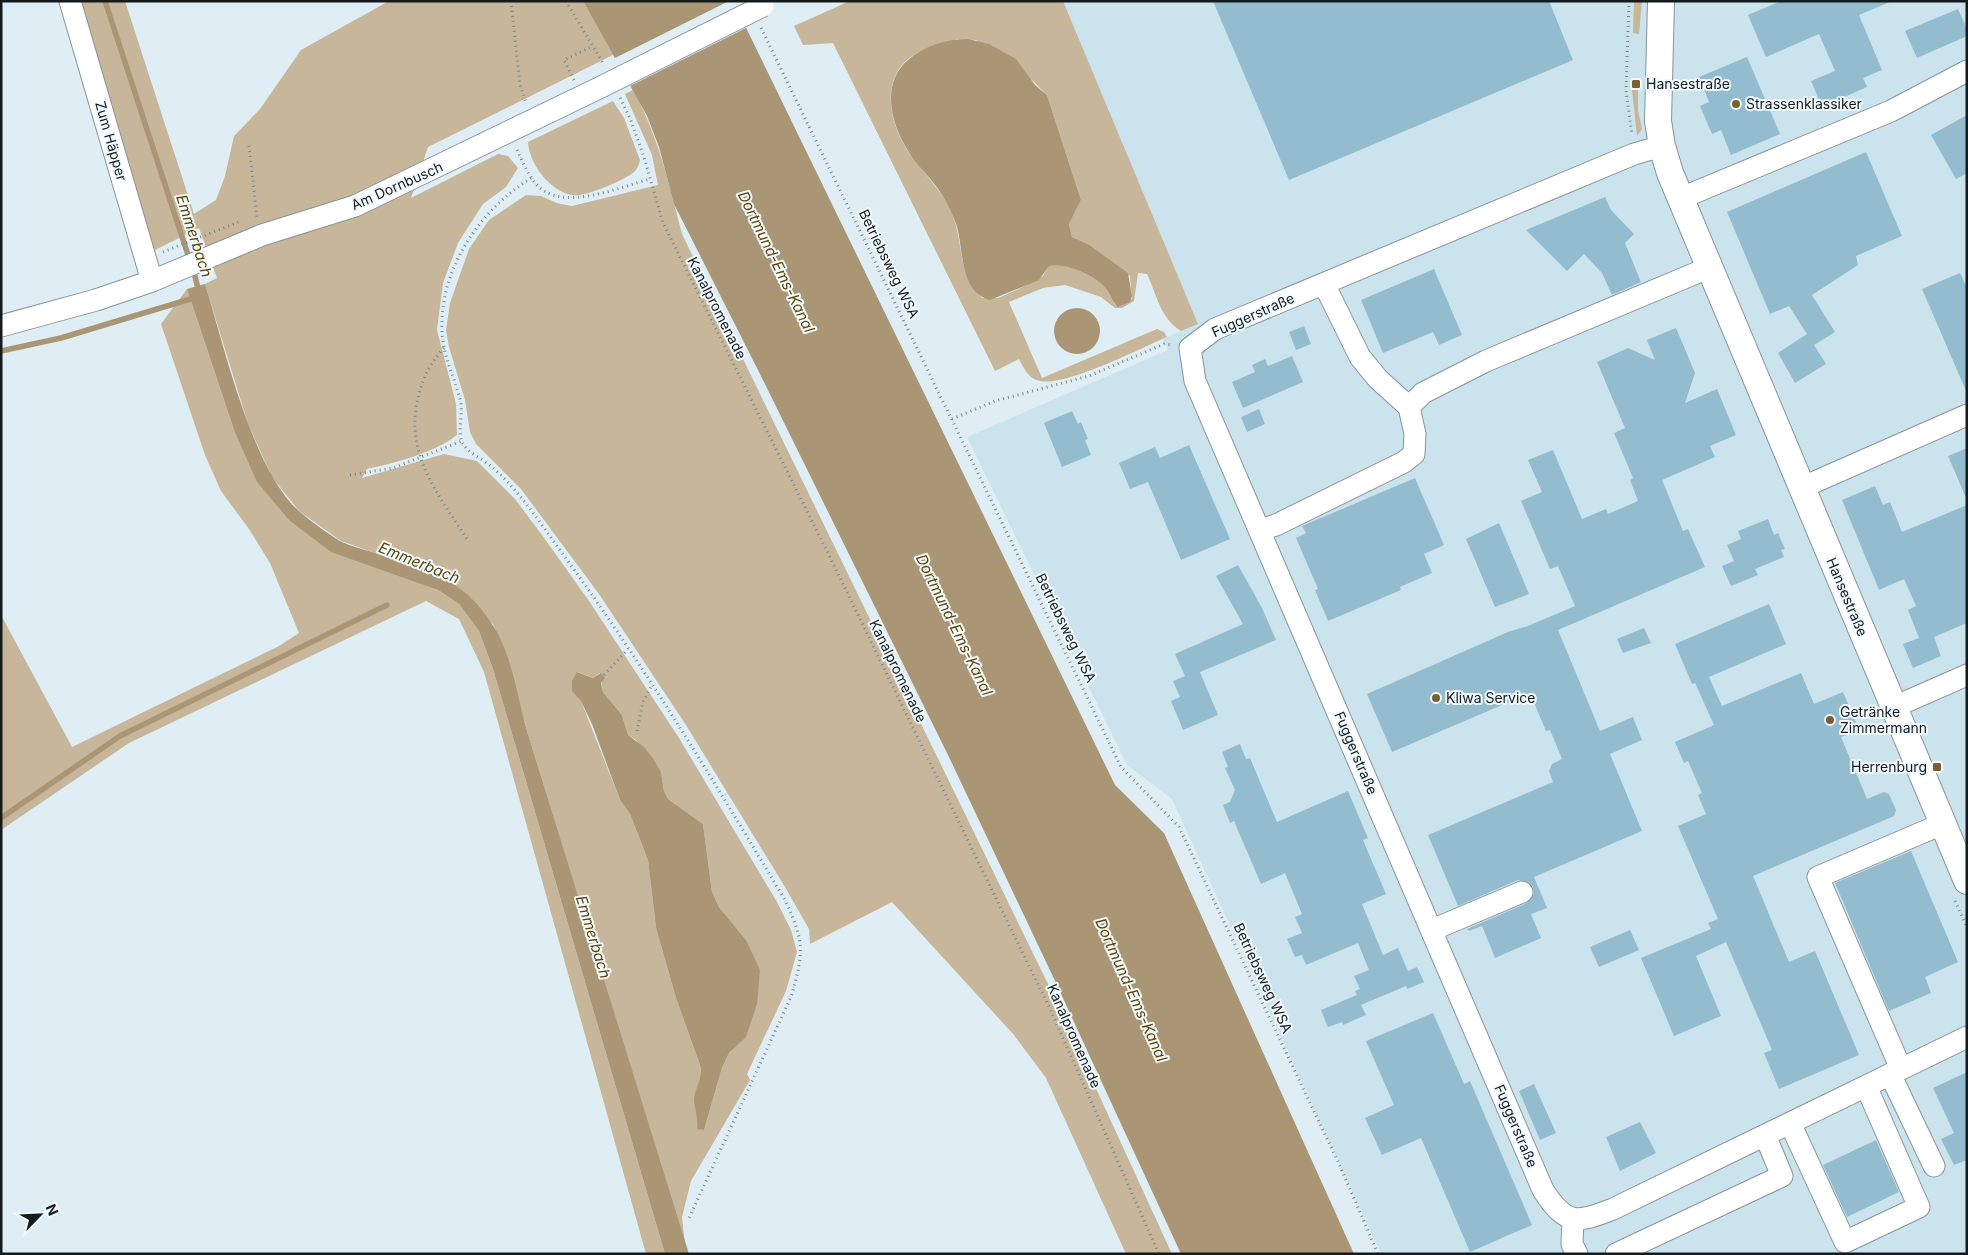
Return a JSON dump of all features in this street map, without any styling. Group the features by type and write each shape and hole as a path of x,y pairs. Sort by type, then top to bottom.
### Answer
{"main road":[{"name":"Hansestraße","path":"1661,1 1658,121 1662,146 1679,199 1967,881"}],"street":[{"name":"Zum Häpper","path":"70,1 157,279"},
{"name":"Am Dornbusch","path":"1,326 96,300 157,279 262,235 355,206 765,10"},
{"path":"1679,199 1890,110 1967,71"},
{"name":"Fuggerstraße","path":"1574,1219 1553,1205 1543,1190 1196,381 1190,348 1215,329 1634,154 1662,146"},
{"path":"1409,407 1423,393 1486,361 1708,268"},
{"path":"1260,530 1404,462 1414,454 1415,434 1409,407 1378,380 1360,358 1324,284"},
{"path":"1801,488 1967,415"},
{"path":"1894,707 1967,675"},
{"path":"1934,1166 1818,877 1942,824"},
{"path":"1432,930 1522,892"},
{"path":"1577,1254 1572,1244 1574,1219 1589,1218 1613,1209 1967,1037"},
{"path":"1790,1123 1845,1242 1910,1211 1918,1207 1866,1086"},
{"path":"1616,1254 1782,1176 1764,1135"}],"path":[{"path":"511,1 520,85 527,106"},
{"path":"566,1 600,59"},
{"name":"Betriebsweg WSA","path":"765,10 952,419 1121,768 1179,827 1334,1155 1378,1254"},
{"path":"571,74 564,60 593,46"},
{"name":"Kanalpromenade","path":"620,98 630,118 663,223 683,266 822,541 1046,1000 1159,1254"},
{"path":"509,133 531,178 540,188 555,195 573,199 650,179"},
{"path":"248,146 257,216"},
{"path":"531,178 508,192 486,215 464,245 452,273 446,298 442,330 444,348 461,402 462,441 468,450 483,459 519,493 681,727 785,900 798,927 802,949 800,966 791,997 689,1218"},
{"path":"154,256 214,231"},
{"path":"952,419 979,407 1089,376 1164,344 1190,348"},
{"path":"444,348 422,380 415,410 414,436 426,472 469,542"},
{"path":"350,475 393,468 462,441"},
{"path":"604,675 628,648"},
{"path":"637,732 643,702 652,685"}],"shaded area":[{"path":"80,1 125,1 194,214 216,200 225,176 234,136 260,109 301,50 389,1 583,1 613,55 428,147 411,198 498,154 508,156 518,168 506,187 483,204 458,243 443,283 437,330 456,404 457,435 426,452 367,469 362,478 444,454 477,461 515,499 589,601 679,738 777,902 791,930 797,952 786,991 747,1074 750,1080 691,1181 682,1217 685,1244 527,731 505,653 493,624 435,574 341,541 299,511 272,477 248,424 205,284 217,278 199,228 153,251","holes":["578,672 593,678 600,673 603,692 622,715 628,735 636,740 661,772 664,791 668,799 703,824 712,892 719,907 746,940 757,1005 746,1036 729,1053 722,1068 704,1130 697,1128 697,1088 702,1079 701,1068 676,998 656,928 648,860 630,814 620,800 581,701"]},
{"path":"850,1 1063,1 1198,324 1181,331 1174,326 1160,306 1147,274 1138,273 1134,301 1122,308 1115,308 1101,297 1065,285 1043,288 1009,302 1042,378 1157,329 1164,332 1167,337 1084,373 1052,381 1040,381 1030,376 1019,359 995,371 833,43 803,45 794,26","holes":["958,39 976,40 1032,80 1047,95 1081,200 1069,224 1072,237 1088,244 1130,276 1132,299 1115,305 1105,287 1079,270 1064,265 1049,265 1043,276 998,298 982,298 970,284 965,271 954,218 937,188 912,157 899,136 892,111 891,98 896,74 903,64 915,54"]},
{"path":"1063,1 1967,1 1967,1254 1381,1254 1172,799 1127,765 967,437 1168,350 1163,339 1198,324"},
{"path":"1634,1 1642,1 1639,34 1633,33"},
{"path":"633,90 656,142 682,234 1048,984 1172,1254 1126,1254 1046,1078 1014,1035 892,902 810,944 809,929 686,725 599,594 521,489 476,444 470,432 465,400 449,347 446,330 450,303 469,249 489,220 526,195 541,196 557,203 572,206 658,185 652,155 625,94"},
{"path":"1632,90 1638,90 1638,110 1642,129 1637,136"},
{"path":"613,101 624,118 640,160 637,169 614,183 585,194 571,195 555,188 536,167 528,142"},
{"path":"187,289 234,430 289,520 390,572 438,590 459,604 479,631 493,669 665,1254 646,1254 484,672 459,619 426,601 129,743 1,830 1,615 72,747 279,646 299,633 270,563 249,529 221,491 205,455 161,324"}],"water":[{"name":"Dortmund-Ems-Kanal","path":"583,1 733,1 1115,785 1164,833 1354,1254 1181,1254 948,755 674,204 659,147 647,116"},
{"path":"968,39 989,44 1016,59 1035,85 1047,95 1081,200 1069,224 1072,237 1088,244 1128,273 1132,296 1130,302 1118,307 1107,290 1096,280 1072,268 1056,265 1049,266 1039,280 990,300 979,295 972,287 967,278 953,215 939,190 915,161 904,143 898,131 891,106 894,81 899,70 908,60 936,44"},
{"path":"205,284 242,406 268,468 283,493 300,512 340,541 424,570 454,584 480,608 499,636 509,662 527,731 689,1254 665,1254 493,669 479,631 459,604 438,590 331,552 289,520 257,482 234,430 187,289"},
{"path":"1077,308 1090,312 1096,318 1100,331 1096,344 1090,350 1077,354 1064,350 1058,344 1054,331 1058,318 1064,312"},
{"path":"577,672 593,678 601,673 605,678 601,683 603,692 622,715 628,735 644,747 652,757 661,772 664,791 668,799 703,824 712,892 719,907 746,940 760,970 757,1005 746,1037 729,1053 722,1068 704,1130 697,1129 694,1100 701,1068 676,998 656,928 648,860 630,814 620,800 592,724 581,701 572,691 572,681"}],"pier":[{"path":"729,1 736,1 748,27 628,87 613,59"}],"building":[{"path":"1213,1 1549,1 1573,60 1289,180"},
{"path":"1781,1 1892,1 1859,15 1882,70 1863,78 1867,87 1822,107 1811,81 1835,71 1819,34 1766,57 1748,15"},
{"path":"1958,9 1967,29 1967,36 1917,58 1905,31"},
{"name":"Strassenklassiker","path":"1747,57 1780,134 1731,155 1721,130 1712,134 1700,106 1709,102 1699,77"},
{"path":"1967,115 1967,173 1956,179 1931,135"},
{"path":"1866,152 1902,236 1856,256 1858,265 1812,295 1835,332 1814,345 1826,364 1795,383 1778,353 1807,334 1789,306 1770,314 1727,212"},
{"path":"1605,197 1611,210 1634,234 1625,243 1641,282 1612,295 1602,273 1584,254 1567,271 1526,230"},
{"path":"1434,269 1462,335 1439,345 1433,332 1383,353 1361,300"},
{"path":"1960,273 1967,288 1967,393 1922,289"},
{"path":"1304,326 1311,344 1296,350 1289,332"},
{"path":"1676,328 1695,373 1685,403 1717,389 1736,435 1710,446 1715,457 1662,480 1683,531 1688,529 1705,567 1558,630 1600,731 1633,717 1642,740 1610,754 1642,831 1534,877 1547,908 1531,914 1541,938 1495,958 1482,926 1469,931 1467,929 1527,903 1534,894 1533,887 1529,882 1518,880 1458,906 1428,835 1553,782 1549,771 1552,764 1562,759 1550,730 1546,731 1530,693 1392,752 1367,694 1508,632 1528,626 1575,606 1558,566 1550,569 1521,501 1542,492 1528,460 1553,450 1582,519 1606,509 1608,514 1638,501 1630,480 1633,478 1614,433 1625,428 1597,362 1628,348 1655,360 1647,340"},
{"path":"1292,356 1303,382 1243,408 1232,382 1255,372 1252,365 1265,359 1268,366"},
{"path":"1259,409 1265,424 1247,432 1241,417"},
{"path":"1072,411 1078,424 1081,422 1088,439 1085,440 1091,455 1062,467 1044,423"},
{"path":"1189,445 1230,539 1181,560 1148,482 1130,489 1119,463 1155,447 1160,458"},
{"path":"1967,448 1967,500 1948,456"},
{"path":"1415,478 1444,545 1424,554 1432,573 1400,587 1401,590 1328,621 1315,590 1318,589 1296,538 1306,533 1302,526"},
{"path":"1875,486 1883,505 1890,502 1902,532 1967,505 1967,623 1934,637 1941,656 1913,668 1903,644 1919,638 1908,610 1916,606 1904,579 1879,590 1842,500"},
{"path":"1768,519 1774,535 1778,533 1785,549 1781,550 1784,557 1755,569 1758,575 1731,586 1722,566 1734,561 1727,545 1741,539 1738,531"},
{"path":"1499,523 1529,594 1495,607 1466,539"},
{"path":"1238,565 1262,608 1276,640 1200,672 1218,715 1183,730 1171,701 1180,697 1173,681 1185,676 1175,654 1243,624 1216,576"},
{"path":"1769,604 1786,644 1709,677 1722,706 1801,673 1814,704 1843,692 1859,730 1841,737 1867,799 1884,792 1889,794 1896,810 1894,816 1753,876 1789,962 1815,951 1859,1055 1779,1089 1764,1053 1772,1050 1726,942 1696,956 1721,1016 1674,1036 1641,958 1711,929 1708,923 1718,919 1678,826 1706,814 1698,795 1702,793 1688,761 1684,763 1675,742 1714,725 1695,683 1692,684 1675,644"},
{"path":"1644,628 1651,643 1623,653 1617,639"},
{"path":"1240,744 1246,759 1250,758 1277,822 1348,791 1368,838 1363,840 1386,894 1362,904 1383,955 1398,948 1408,971 1417,967 1424,982 1407,989 1406,986 1361,1005 1366,1015 1343,1025 1342,1022 1328,1027 1321,1010 1357,995 1355,991 1360,989 1354,976 1369,970 1358,943 1306,965 1302,955 1295,957 1287,939 1302,933 1295,917 1302,914 1285,873 1261,884 1234,821 1230,823 1223,805 1230,802 1235,790 1225,768 1228,767 1222,752"},
{"path":"1911,851 1958,962 1925,977 1931,993 1889,1011 1835,883"},
{"path":"1630,930 1639,950 1599,967 1590,947"},
{"path":"1433,1013 1464,1084 1470,1081 1532,1225 1470,1252 1421,1138 1382,1155 1365,1118 1394,1105 1366,1041"},
{"path":"1967,1072 1967,1160 1954,1165 1941,1139 1954,1133 1933,1088"},
{"path":"1534,1084 1556,1133 1540,1140 1519,1091"},
{"path":"1640,1122 1656,1153 1620,1171 1606,1137"},
{"path":"1876,1140 1899,1192 1847,1217 1823,1165"}],"waterway":[{"name":"Emmerbach","path":"105,1 190,261"},
{"name":"Emmerbach","path":"193,269 199,292"},
{"path":"1,351 61,338 197,297"},
{"path":"1,818 120,736 387,605"}],"place":[{"name":"Hansestraße","path":"1636,84"},
{"name":"Strassenklassiker","path":"1736,104"},
{"name":"Kliwa Service","path":"1436,698"},
{"name":"Getränke Zimmermann","path":"1830,720"},
{"name":"Herrenburg","path":"1937,767"}]}
